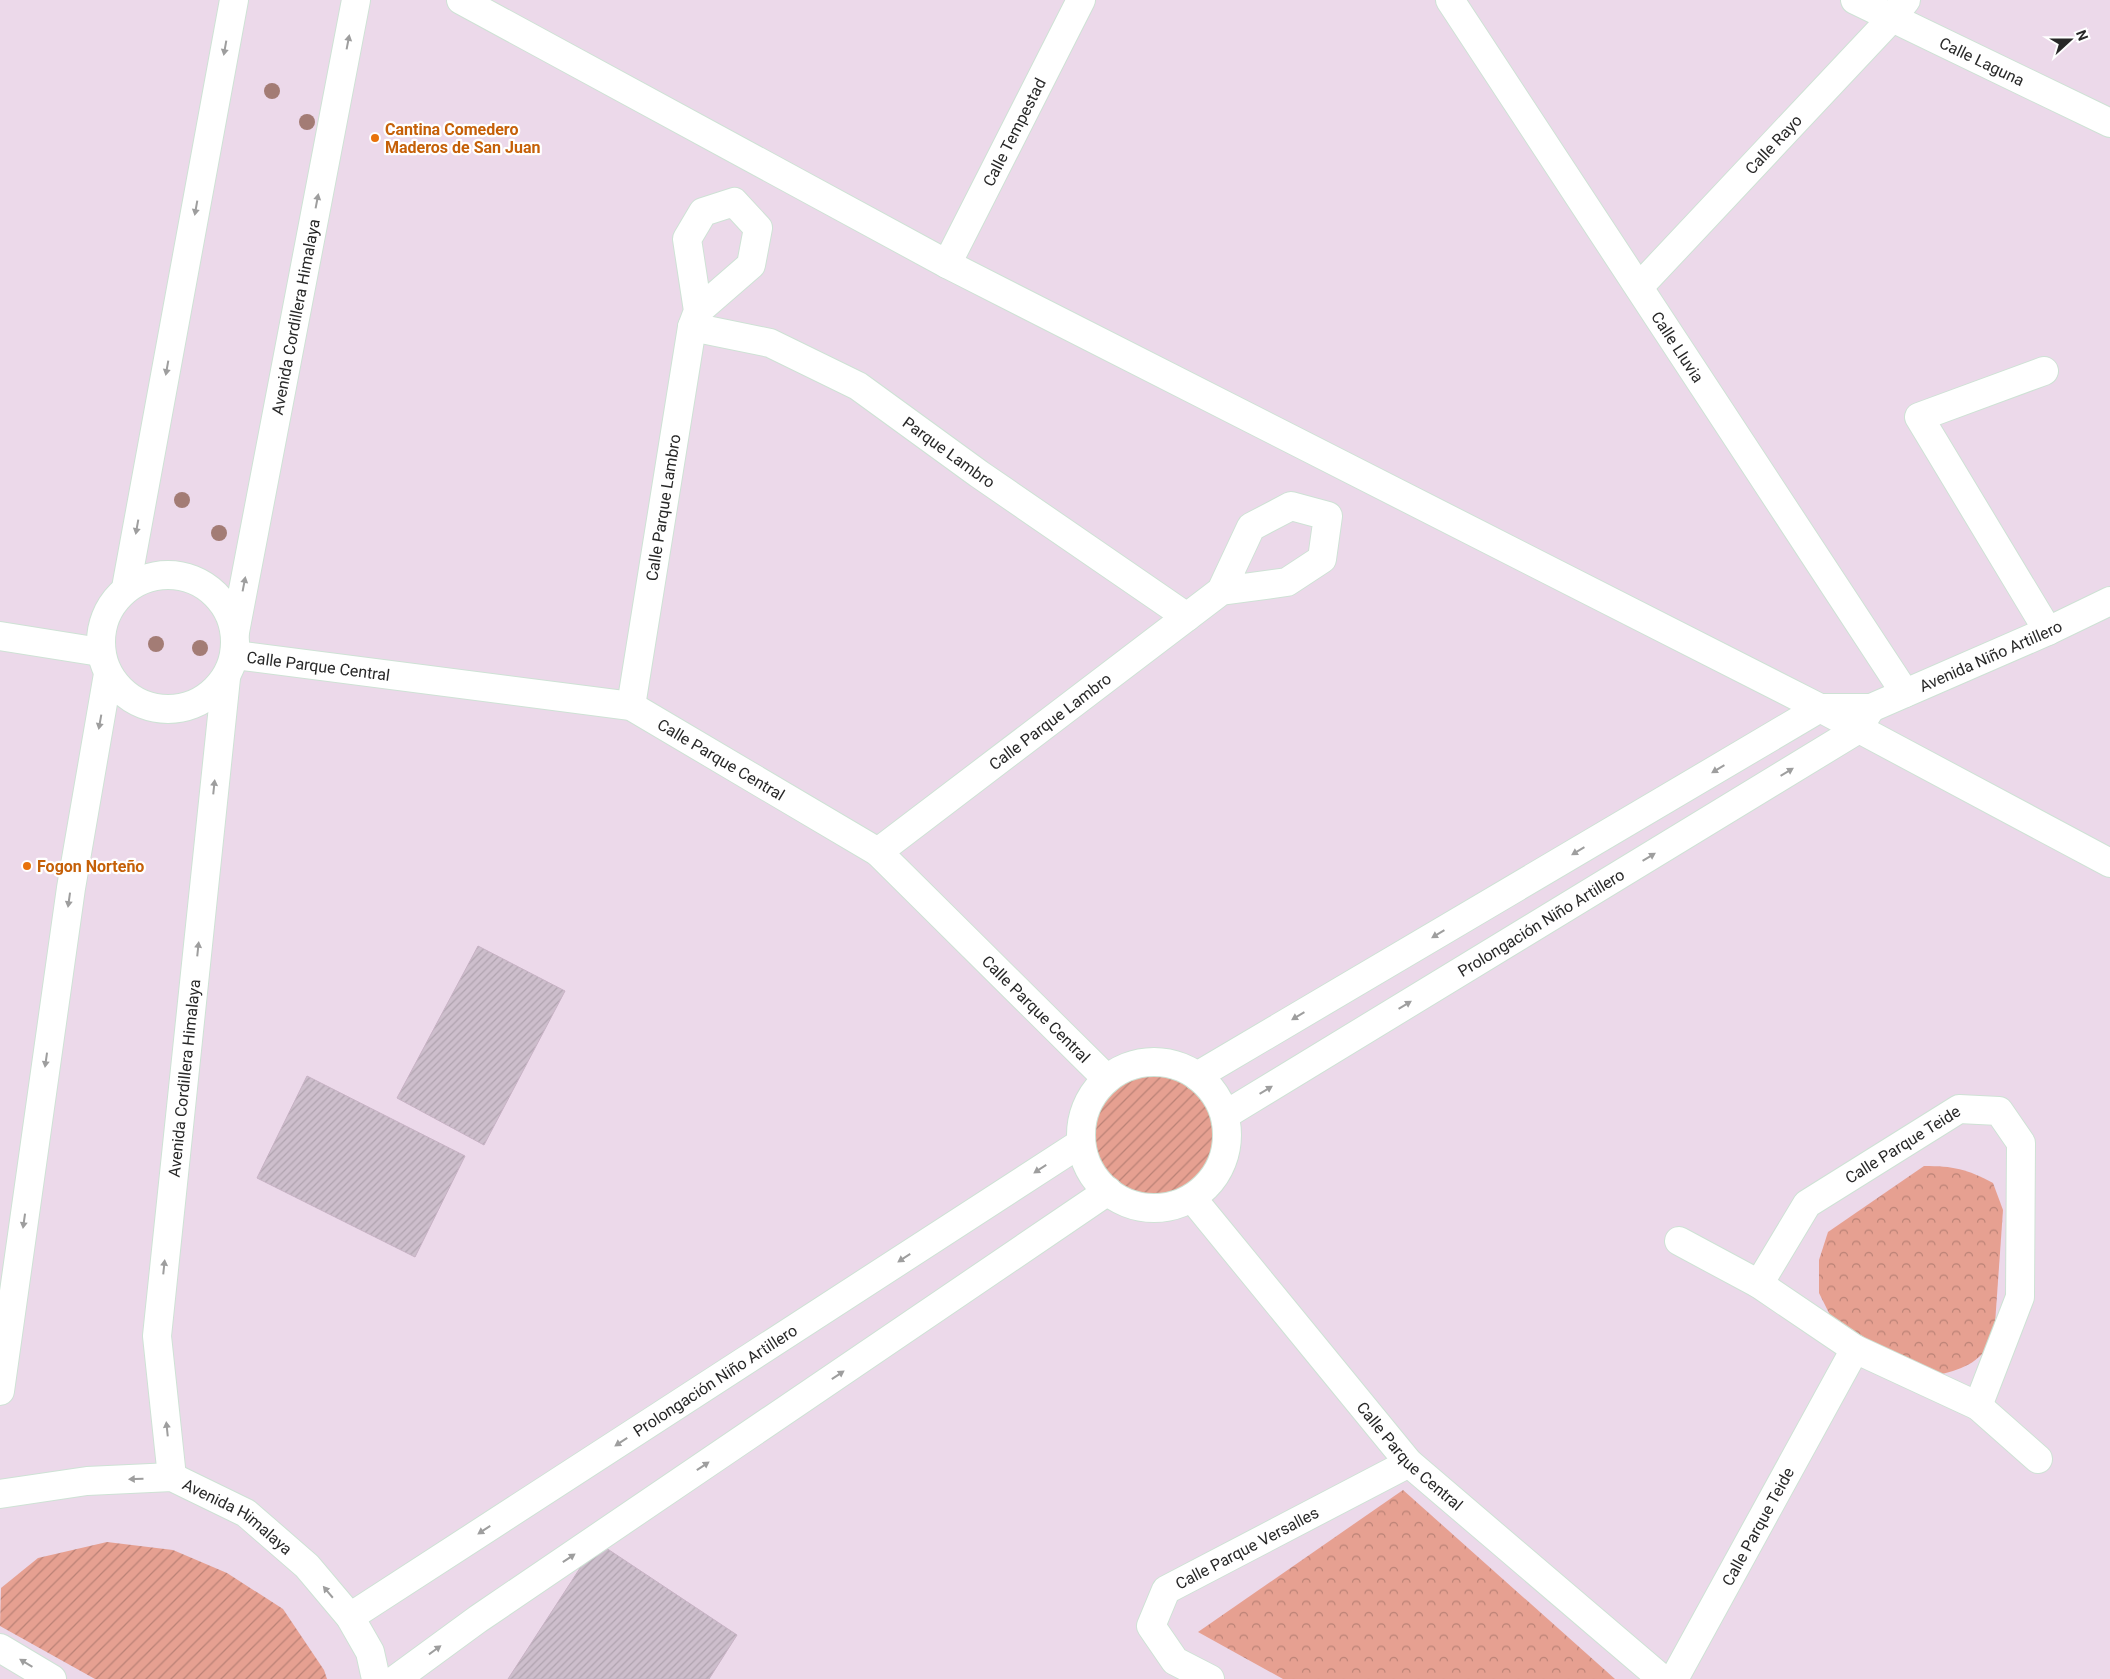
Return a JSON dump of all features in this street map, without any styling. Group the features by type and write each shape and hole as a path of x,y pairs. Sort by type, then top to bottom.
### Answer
{"street":[{"path":"126,588 234,0"},
{"name":"Avenida Cordillera Himalaya","path":"172,1477 157,1336 232,655 356,0"},
{"path":"461,0 947,264 1820,708 1864,719 2110,863"},
{"name":"Calle Tempestad","path":"947,264 1081,0"},
{"path":"1429,0 1456,8"},
{"name":"Calle Laguna","path":"1854,0 1899,9 2110,123"},
{"name":"Calle Lluvia","path":"1456,8 1905,693"},
{"name":"Calle Rayo","path":"1639,287 1899,9"},
{"name":"Parque Lambro","path":"695,319 770,343 858,386 980,474 1187,617"},
{"name":"Calle Parque Lambro","path":"631,706 695,319"},
{"path":"2044,371 1919,417 2048,631"},
{"path":"0,636 104,663 123,693 144,705 166,711 190,707 211,696 232,655 228,609 213,591 193,578 170,574 146,577 126,588 110,606 101,628 104,663 0,1391"},
{"name":"Calle Parque Lambro","path":"878,852 1221,591"},
{"name":"Avenida Niño Artillero","path":"1864,719 1905,693 2048,631 2110,601"},
{"name":"Calle Parque Central","path":"232,655 631,706 878,852 1107,1079"},
{"path":"1197,1076 1820,708"},
{"name":"Prolongación Niño Artillero","path":"1225,1115 1864,719"},
{"path":"1152,1062 1176,1065 1197,1076 1214,1094 1225,1115 1228,1139 1222,1162 1210,1183 1192,1198 1163,1208 1148,1209 1120,1200 1094,1178 1086,1161 1081,1143 1083,1119 1092,1097 1107,1079 1128,1066 1152,1062"},
{"name":"Calle Parque Teide","path":"1759,1284 1807,1204 1959,1109 1999,1111 2022,1142 2020,1297 1978,1406"},
{"name":"Prolongación Niño Artillero","path":"350,1617 1081,1143"},
{"path":"396,1679 486,1614 1108,1191"},
{"name":"Calle Parque Central","path":"1192,1198 1409,1463 1662,1679"},
{"path":"1679,1241 1759,1284 1855,1349 1978,1406 2038,1459"},
{"name":"Calle Parque Teide","path":"1674,1679 1855,1349"},
{"name":"Calle Parque Versalles","path":"1210,1679 1176,1661 1151,1626 1166,1590 1409,1463"},
{"name":"Avenida Himalaya","path":"0,1494 87,1481 172,1477 246,1513 307,1566 350,1617 370,1652 376,1679"},
{"path":"0,1648 52,1679"}],"green space":[{"path":"1154,1062 1168,1063 1182,1068 1195,1074 1206,1083 1215,1094 1221,1107 1226,1121 1226,1149 1221,1163 1215,1176 1206,1187 1195,1196 1182,1202 1168,1207 1154,1208 1140,1207 1126,1202 1113,1196 1102,1187 1093,1176 1087,1163 1082,1149 1081,1135 1082,1121 1087,1107 1093,1094 1102,1083 1113,1074 1126,1068 1140,1063"},
{"path":"1924,1166 1960,1169 1993,1183 2003,1210 1994,1338 1982,1354 1969,1364 1934,1376 1833,1321 1819,1293 1819,1260 1828,1232"},
{"path":"1403,1490 1615,1679 1283,1679 1198,1632"},
{"path":"107,1542 173,1550 227,1573 283,1609 324,1670 327,1679 95,1679 0,1626 1,1588 38,1558"}],"building":[{"path":"478,946 565,991 484,1145 397,1098"},
{"path":"307,1076 465,1156 415,1257 257,1178"},
{"path":"597,1542 737,1635 709,1679 508,1679"}],"place":[{"name":"Cantina Comedero Maderos de San Juan","path":"375,138"},
{"name":"Fogon Norteño","path":"27,866"}]}
